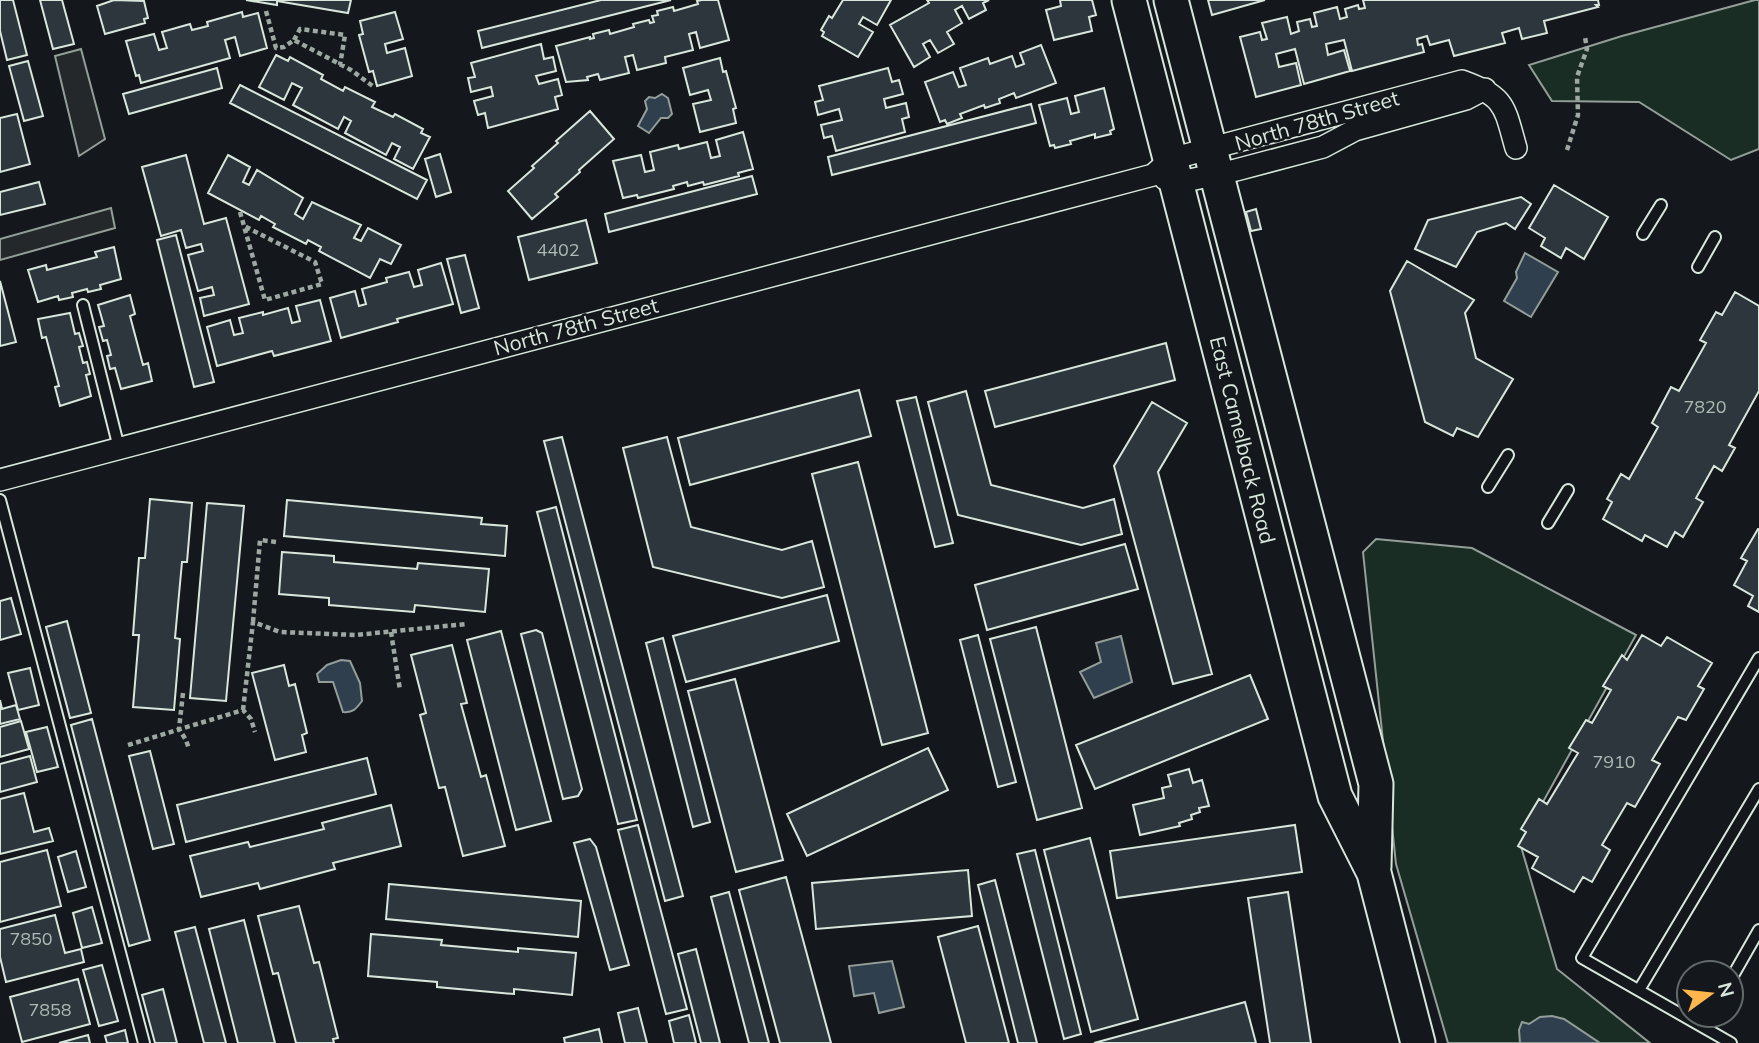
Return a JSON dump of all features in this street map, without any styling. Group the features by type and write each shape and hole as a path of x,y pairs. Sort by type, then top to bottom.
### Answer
{"main road":[{"name":"East Camelback Road","path":"1129,0 1167,173 1335,796 1374,873 1418,1043"},
{"name":"East Camelback Road","path":"1171,0 1376,784 1374,873"}],"street":[{"name":"North 78th Street","path":"0,480 1167,173 1212,163 1323,147 1356,130 1466,99 1485,89 1503,105 1516,148"}],"lane":[{"path":"1643,234 1661,205"},
{"path":"1698,267 1716,237"},
{"path":"83,305 119,448"},
{"path":"1488,487 1508,455"},
{"path":"1548,523 1567,490"},
{"path":"0,500 144,1043"},
{"path":"1675,1011 1582,958 1759,658"},
{"path":"1639,990 1759,789"},
{"path":"1742,959 1759,930"},
{"path":"1706,1029 1731,1043"}],"path":[{"path":"266,10 276,48 284,47 294,40 300,29 345,35 340,65"},
{"path":"1567,150 1578,115 1577,78 1587,49 1585,37"},
{"path":"294,40 351,70 374,87"},
{"path":"240,212 265,300 322,284 315,262 244,226"},
{"path":"255,732 251,719 243,710 260,540 276,542"},
{"path":"253,622 280,632 356,635 466,624"},
{"path":"391,632 400,690"},
{"path":"183,693 179,729 189,749"},
{"path":"128,745 243,710"}],"green space":[{"path":"1759,0 1759,149 1731,160 1639,102 1552,101 1529,65 1622,36"},
{"path":"1376,539 1472,548 1636,635 1520,843 1557,969 1650,1043 1448,1043 1396,864 1363,552"}],"shaded area":[{"path":"81,49 105,139 79,156 55,56"},
{"path":"111,208 115,228 0,260 0,239"}],"water":[{"path":"662,94 668,98 672,114 668,118 661,118 649,133 638,126 647,109 645,101 649,97 655,98"},
{"path":"1525,253 1558,272 1531,317 1504,301 1517,278 1516,272"},
{"path":"1121,636 1132,682 1094,698 1080,672 1101,662 1096,643"},
{"path":"341,660 350,661 360,683 362,701 349,712 343,712 333,682 319,682 317,674 327,665"},
{"path":"892,961 904,1007 879,1013 874,993 854,996 849,966"},
{"path":"1540,1017 1564,1019 1600,1043 1520,1043 1519,1030 1522,1022 1529,1024"}],"building":[{"path":"0,0 13,0 27,55 7,60 0,31"},
{"path":"40,0 62,0 74,44 53,49"},
{"path":"114,0 144,1 148,18 144,19 145,23 105,34 97,6"},
{"path":"246,0 351,0 348,13 277,1 277,5"},
{"path":"601,0 671,0 482,48 478,31"},
{"path":"718,0 729,40 700,48 696,32 689,34 693,50 665,57 666,63 637,70 633,55 625,57 629,73 600,80 598,74 587,77 588,80 566,82 556,46 594,38 593,34 609,30 610,34 649,20 650,23 654,22 652,16 658,15 657,11 673,7 674,11 698,4 697,1"},
{"path":"843,0 891,0 877,25 863,17 859,24 873,32 858,57 822,36 824,32 821,30 829,16 832,18"},
{"path":"927,0 989,0 983,3 986,10 969,19 962,6 955,10 962,23 947,32 954,44 938,53 930,40 923,44 930,57 914,67 890,25 929,3"},
{"path":"1060,0 1092,0 1096,15 1089,17 1092,31 1054,40 1046,10 1061,6"},
{"path":"1208,0 1265,0 1212,15"},
{"path":"1363,0 1598,0 1599,5 1544,21 1547,33 1522,39 1519,28 1502,33 1505,43 1454,56 1449,40 1430,45 1427,36 1417,39 1424,52 1352,71 1344,40 1326,44 1328,55 1344,50 1350,71 1304,84 1295,49 1276,54 1279,67 1296,63 1301,85 1256,97 1240,37 1260,32 1262,40 1267,39 1262,23 1287,17 1291,34 1299,31 1297,22 1310,19 1312,27 1317,26 1314,13 1337,7 1340,19 1347,17 1345,9 1358,5 1359,9 1365,8"},
{"path":"242,12 243,17 258,13 267,48 240,56 235,37 225,40 230,58 141,83 139,75 136,76 126,41 154,34 159,50 167,48 162,32 190,24 192,30 208,26 207,22"},
{"path":"395,12 403,39 385,44 387,53 405,48 412,76 377,86 373,71 369,72 359,35 363,34 360,21"},
{"path":"541,44 544,59 553,57 556,71 536,76 539,84 558,79 562,95 555,97 558,109 488,128 485,113 478,115 474,101 493,96 491,87 471,92 468,78 475,77 471,63"},
{"path":"1041,45 1056,83 1016,98 1014,93 999,99 1000,103 985,108 984,105 960,114 962,118 947,124 945,120 940,122 925,82 953,72 959,87 966,85 960,68 988,58 990,64 1012,56 1016,67 1024,64 1020,53"},
{"path":"276,55 288,61 290,57 323,75 321,79 343,91 345,87 375,102 372,107 393,117 395,114 423,129 421,133 430,137 413,169 394,159 400,147 392,143 386,155 345,133 351,121 344,117 338,129 293,105 302,88 292,83 284,100 259,87"},
{"path":"720,58 736,108 733,109 736,123 700,132 693,104 711,100 708,90 690,95 683,68"},
{"path":"28,61 43,116 24,121 9,66"},
{"path":"217,68 222,88 129,114 123,94"},
{"path":"888,68 892,82 899,80 903,94 884,99 886,108 906,103 909,117 902,119 905,132 836,151 832,136 824,138 821,125 842,120 839,109 818,115 815,102 823,100 819,86"},
{"path":"240,85 427,180 417,199 230,103"},
{"path":"1104,88 1114,129 1110,131 1111,134 1095,138 1095,134 1070,141 1071,144 1055,148 1054,145 1050,146 1039,105 1067,98 1071,114 1079,112 1075,96"},
{"path":"1031,104 1036,123 832,175 828,157"},
{"path":"590,111 614,139 555,194 558,197 532,219 508,191 558,143 556,141"},
{"path":"17,114 30,164 0,172 0,118"},
{"path":"743,132 753,169 738,173 739,176 704,185 703,182 688,186 687,182 673,186 674,189 638,198 637,195 623,198 613,161 641,155 645,172 654,170 650,152 707,142 711,158 720,156 716,140"},
{"path":"440,154 451,192 436,197 425,159"},
{"path":"186,155 204,224 226,218 249,304 204,316 200,298 214,295 212,287 198,291 188,255 203,251 201,244 186,248 181,230 161,236 142,167"},
{"path":"228,155 250,167 243,182 249,185 257,170 303,198 295,214 303,219 312,202 361,225 354,238 361,241 368,228 401,245 391,264 380,259 370,278 319,251 321,247 308,240 306,244 273,227 275,224 261,216 259,220 208,193"},
{"path":"752,176 757,194 609,232 605,214"},
{"path":"39,182 45,204 0,215 0,192"},
{"path":"1554,185 1608,217 1584,259 1566,248 1561,258 1541,246 1545,238 1529,228"},
{"path":"1521,197 1531,204 1515,229 1506,223 1477,232 1456,267 1415,249 1428,220"},
{"path":"1256,209 1261,229 1251,231 1246,212"},
{"path":"586,220 597,263 529,280 518,237"},
{"path":"176,235 214,382 194,387 157,240"},
{"path":"114,247 121,279 100,285 101,289 72,293 73,297 59,300 58,296 38,302 28,270 46,265 47,270 97,257 95,252"},
{"path":"465,255 479,308 461,313 447,259"},
{"path":"1407,261 1474,300 1465,313 1476,358 1513,379 1478,437 1457,428 1453,436 1425,422 1390,291"},
{"path":"441,263 453,304 341,338 330,298 355,291 359,306 366,304 362,289 387,282 386,278 409,272 414,287 422,285 418,270"},
{"path":"0,281 16,342 0,346"},
{"path":"1735,292 1759,306 1759,391 1729,445 1735,448 1722,471 1714,466 1696,498 1703,502 1683,537 1675,532 1667,547 1645,535 1642,541 1603,519 1612,502 1607,499 1621,474 1629,479 1658,427 1652,423 1671,387 1679,391 1706,343 1700,340 1716,312 1722,315"},
{"path":"130,295 135,314 130,316 143,365 148,363 152,381 121,389 115,368 110,369 107,356 111,355 107,340 103,341 99,327 104,326 98,305"},
{"path":"320,300 331,341 274,356 272,351 217,366 207,327 230,320 234,335 243,333 239,318 288,308 292,323 300,321 296,306"},
{"path":"70,313 75,334 79,333 83,346 79,347 83,363 87,362 90,374 86,375 91,396 60,406 55,387 59,386 46,337 42,338 38,319"},
{"path":"1166,343 1175,380 995,427 985,391"},
{"path":"859,390 871,436 690,485 678,438"},
{"path":"966,391 991,485 1083,508 1114,499 1122,534 1081,545 958,515 928,402"},
{"path":"916,397 953,543 935,547 897,401"},
{"path":"1152,402 1187,423 1158,472 1212,674 1173,684 1114,466"},
{"path":"562,437 683,896 665,901 544,441"},
{"path":"667,437 691,527 782,550 812,541 824,587 782,598 653,567 623,448"},
{"path":"858,462 928,733 882,745 812,474"},
{"path":"150,499 192,503 187,562 182,562 175,638 180,639 174,710 133,707 139,635 133,635 139,558 145,558"},
{"path":"287,500 482,518 481,524 507,526 505,556 284,536"},
{"path":"207,503 244,506 226,701 190,698"},
{"path":"556,507 637,820 618,824 537,512"},
{"path":"1758,529 1759,612 1748,606 1753,596 1734,585 1747,561 1741,558"},
{"path":"1125,544 1138,589 987,630 975,585"},
{"path":"282,552 334,556 334,562 417,569 418,563 489,569 485,612 415,605 414,612 329,605 329,598 279,594"},
{"path":"827,595 839,641 686,682 673,636"},
{"path":"11,598 21,634 0,640 0,601"},
{"path":"67,621 91,713 70,718 46,627"},
{"path":"1036,627 1082,808 1037,820 990,639"},
{"path":"536,630 542,633 582,789 578,796 563,799 521,634"},
{"path":"501,631 551,821 516,830 467,640"},
{"path":"978,635 1016,782 998,787 960,640"},
{"path":"1642,635 1661,646 1667,637 1712,663 1698,686 1704,689 1686,720 1678,717 1652,760 1660,764 1635,807 1627,803 1602,845 1610,850 1592,882 1583,877 1574,892 1532,868 1538,857 1518,846 1526,832 1521,829 1539,799 1547,804 1578,753 1569,748 1586,720 1592,723 1611,690 1603,686 1622,655 1627,660"},
{"path":"663,638 710,822 693,827 646,643"},
{"path":"452,645 467,703 461,704 481,777 486,775 505,846 463,856 445,787 439,788 420,715 426,713 411,655"},
{"path":"284,665 289,686 295,684 307,733 302,735 306,752 275,760 252,673"},
{"path":"30,668 39,705 18,710 8,673"},
{"path":"1250,675 1268,719 1095,789 1076,745"},
{"path":"735,679 783,860 736,872 688,691"},
{"path":"0,700 2,709 16,705 20,719 0,724"},
{"path":"92,719 150,940 129,946 71,725"},
{"path":"21,721 29,749 0,757 0,727"},
{"path":"47,727 58,767 37,772 26,732"},
{"path":"928,748 948,790 807,856 787,814"},
{"path":"150,751 174,844 153,849 129,756"},
{"path":"30,756 37,782 0,792 0,764"},
{"path":"367,758 376,794 186,842 177,805"},
{"path":"1189,769 1193,783 1202,780 1209,806 1199,808 1200,812 1191,815 1192,819 1179,823 1180,826 1140,835 1133,805 1164,798 1162,788 1171,786 1168,775"},
{"path":"24,793 34,832 49,828 53,841 0,854 0,799"},
{"path":"391,805 401,846 333,863 335,869 260,889 258,883 201,897 190,856 248,842 250,847 324,829 322,823"},
{"path":"638,825 687,1009 666,1014 618,830"},
{"path":"1295,825 1302,872 1117,898 1110,851"},
{"path":"1090,838 1138,1019 1091,1032 1044,850"},
{"path":"590,839 596,847 629,965 610,970 574,843"},
{"path":"47,850 61,906 0,922 0,862"},
{"path":"1035,850 1081,1034 1064,1039 1017,854"},
{"path":"76,851 86,887 68,892 58,857"},
{"path":"968,870 972,916 816,929 812,883"},
{"path":"786,877 831,1043 780,1043 739,890"},
{"path":"995,880 1037,1043 1018,1043 978,885"},
{"path":"389,884 581,901 578,937 386,919"},
{"path":"729,892 769,1043 749,1043 711,897"},
{"path":"1288,892 1311,1043 1270,1043 1248,898"},
{"path":"299,906 314,963 319,962 338,1038 333,1039 334,1043 296,1043 278,973 273,974 258,916"},
{"path":"92,907 102,943 82,948 73,913"},
{"path":"55,915 65,953 81,949 84,962 6,982 0,957 0,929"},
{"path":"244,920 275,1043 238,1043 209,929"},
{"path":"978,926 1009,1043 966,1043 938,937"},
{"path":"195,927 226,1043 204,1043 175,932"},
{"path":"371,934 442,940 441,945 518,952 518,948 576,953 572,995 514,989 514,994 437,987 437,982 368,976"},
{"path":"696,949 720,1043 701,1043 678,954"},
{"path":"102,965 118,1021 99,1026 83,970"},
{"path":"78,979 90,1024 22,1042 10,997"},
{"path":"163,989 177,1043 155,1043 142,995"},
{"path":"1245,1002 1256,1043 1094,1043"},
{"path":"638,1008 647,1043 625,1043 618,1013"},
{"path":"689,1015 696,1043 674,1043 669,1021"},
{"path":"599,1029 602,1043 565,1043 564,1038"},
{"path":"125,1030 128,1043 107,1043 105,1036"},
{"path":"88,1035 90,1043 59,1043"}]}
